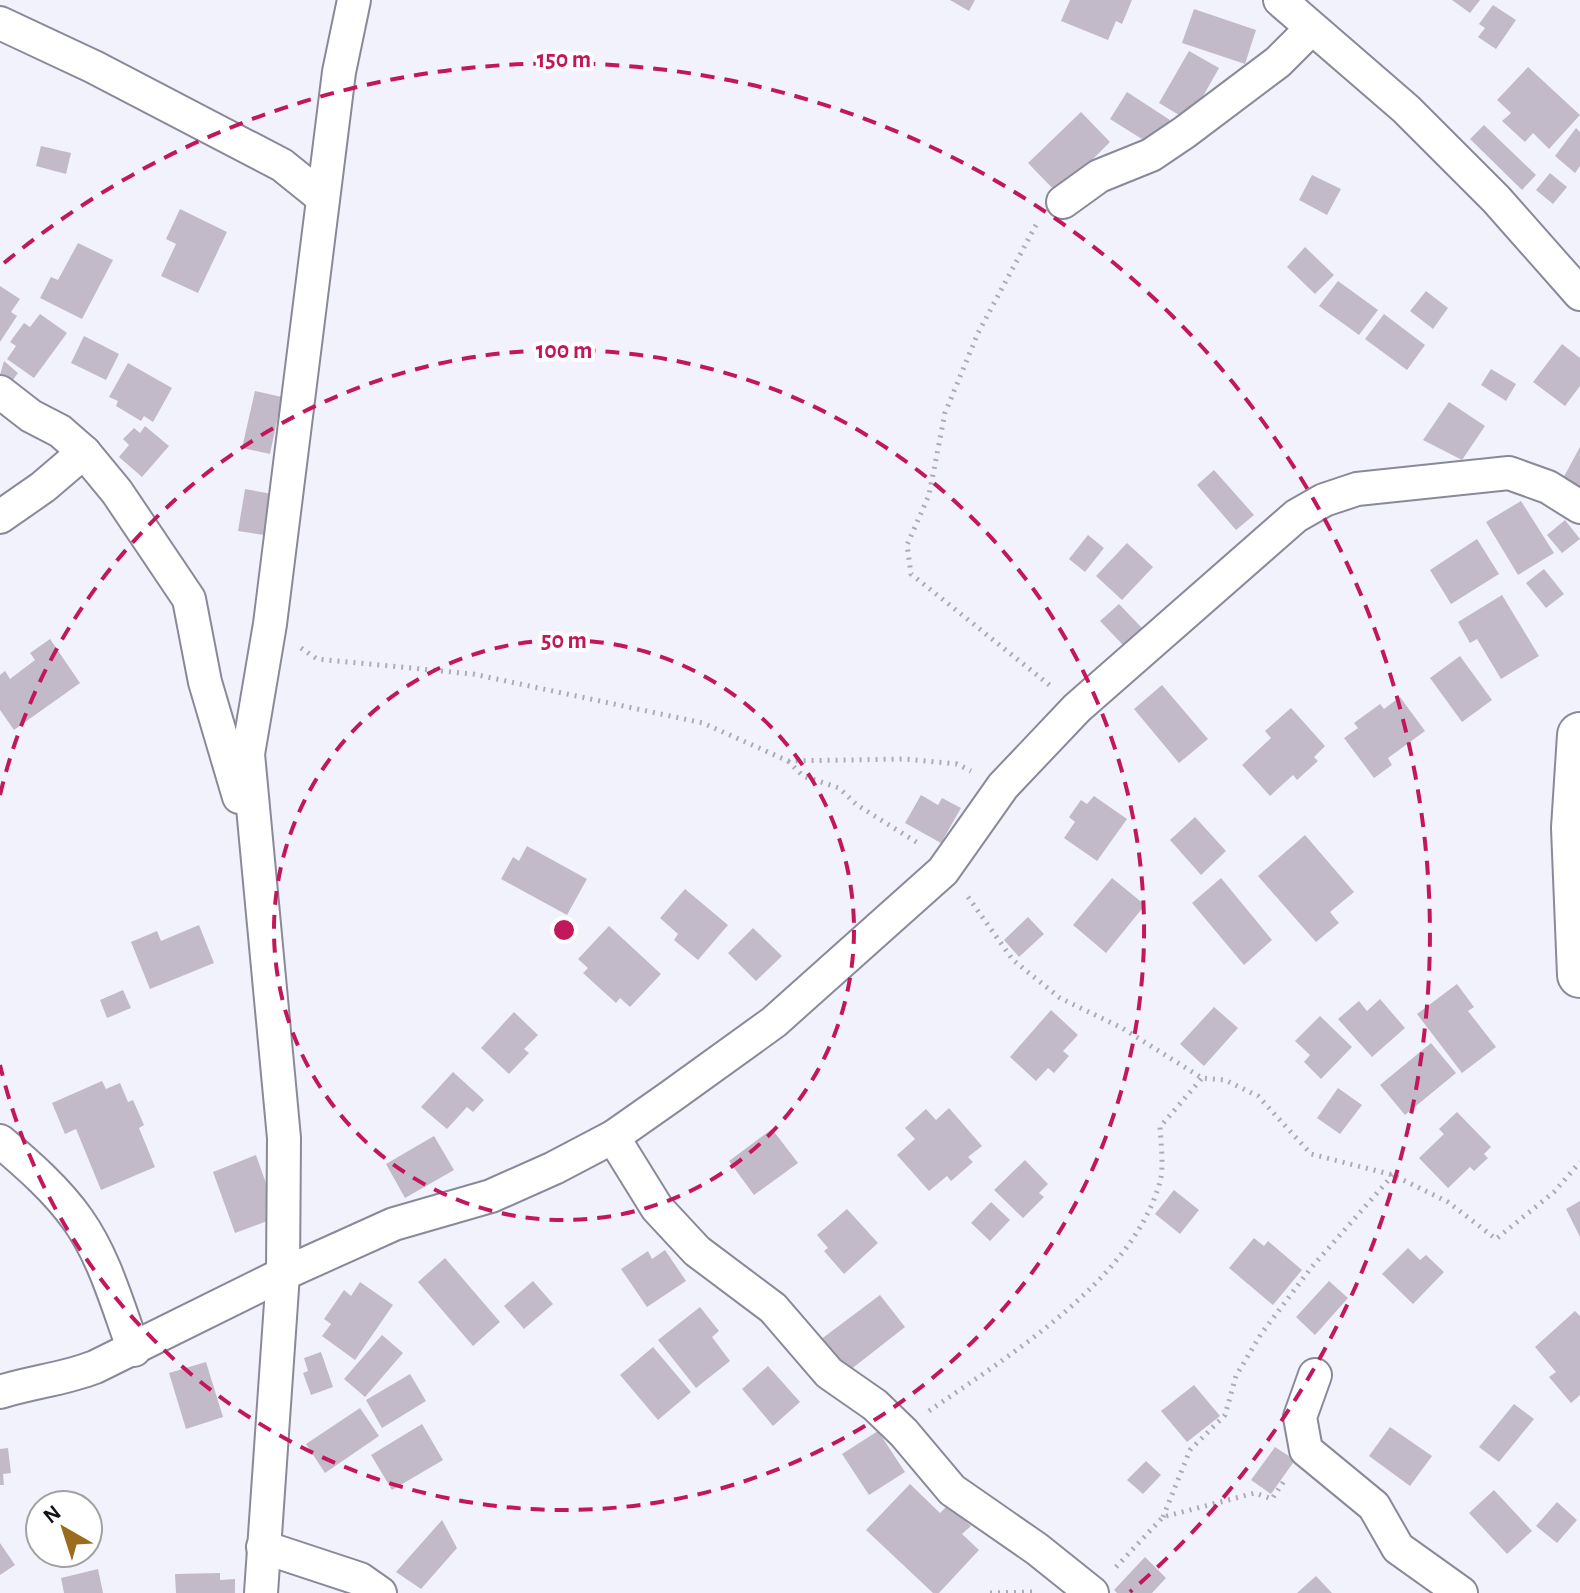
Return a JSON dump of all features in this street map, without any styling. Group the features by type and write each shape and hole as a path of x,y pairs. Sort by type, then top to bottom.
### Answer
{"street":[{"path":"261,1593 283,1274 281,1095 254,842 248,754 270,624 339,72 354,0"},
{"path":"1280,0 1406,109 1496,199 1580,294"},
{"path":"0,23 94,67 282,165 323,198"},
{"path":"1063,202 1099,176 1151,155 1185,132 1278,62 1311,29"},
{"path":"0,392 31,416 60,431 84,452 117,492 189,599 205,682 254,842"},
{"path":"0,517 84,452"},
{"path":"0,1392 35,1381 70,1377 134,1350 283,1274 394,1224 491,1196 613,1137 774,1022 943,871 1003,786 1077,708 1296,516 1324,500 1357,489 1509,473 1548,487 1580,507"},
{"path":"1580,735 1574,828 1580,975"},
{"path":"613,1137 657,1208 697,1251 773,1308 829,1373 875,1405 904,1433 952,1490 1006,1526 1092,1593"},
{"path":"0,1141 32,1168 78,1220 103,1268 134,1350"},
{"path":"1315,1375 1300,1417 1306,1450 1374,1506 1398,1548 1461,1593"},
{"path":"263,1547 360,1579 380,1593"}],"path":[{"path":"1063,202 1035,226 978,333 945,413 929,495 907,545 911,574 935,596 1007,648 1077,708"},
{"path":"270,624 317,659 473,674 703,723 788,761 803,776 839,788 857,805 921,844 963,889 1013,960 1060,998 1122,1028 1202,1078 1225,1080 1258,1096 1311,1154 1393,1175 1448,1202 1496,1239 1554,1192 1580,1162"},
{"path":"788,761 905,759 957,764 1003,786"},
{"path":"904,1433 929,1411 994,1367 1068,1310 1108,1269 1149,1213 1161,1179 1160,1127 1202,1078"},
{"path":"990,1593 1092,1593 1163,1517 1190,1450 1225,1415 1236,1376 1261,1334 1311,1268 1393,1175"},
{"path":"1163,1517 1255,1493 1272,1499 1306,1450"}],"building":[{"path":"950,0 975,0 969,11"},
{"path":"1070,0 1132,0 1122,24 1116,21 1108,40 1061,21"},
{"path":"1452,0 1480,0 1470,13"},
{"path":"1493,5 1516,20 1496,49 1478,37 1485,28 1479,24"},
{"path":"1194,9 1256,30 1245,64 1182,43"},
{"path":"1189,51 1219,68 1189,121 1159,103"},
{"path":"1528,67 1580,115 1549,149 1533,133 1525,142 1502,121 1511,113 1497,100"},
{"path":"1127,92 1170,120 1153,146 1110,119"},
{"path":"1081,112 1110,142 1058,194 1028,163"},
{"path":"1484,125 1536,175 1522,190 1470,139"},
{"path":"1576,128 1580,132 1580,166 1575,173 1555,156"},
{"path":"41,146 71,153 66,174 36,166"},
{"path":"1550,173 1567,187 1553,204 1536,190"},
{"path":"1312,175 1341,189 1327,215 1299,200"},
{"path":"180,209 227,232 198,293 161,276 176,244 166,239"},
{"path":"78,243 113,260 82,319 40,298 51,277 58,280"},
{"path":"1305,247 1334,275 1315,294 1287,267"},
{"path":"1338,281 1378,310 1359,335 1319,306"},
{"path":"0,286 20,299 11,312 17,316 0,342"},
{"path":"1426,291 1448,308 1433,329 1410,311"},
{"path":"40,314 67,333 34,378 7,359 16,346 10,342 24,323 30,327"},
{"path":"1384,314 1425,345 1407,370 1365,339"},
{"path":"84,336 119,354 106,380 71,363"},
{"path":"1562,344 1580,358 1580,386 1565,406 1533,382"},
{"path":"4,361 18,373 10,384 0,375"},
{"path":"128,363 172,388 153,422 144,416 141,421 116,406 118,401 109,397"},
{"path":"1491,369 1516,384 1506,401 1481,385"},
{"path":"255,391 282,397 270,454 242,448"},
{"path":"1449,402 1485,426 1462,460 1423,440"},
{"path":"145,426 169,446 142,477 119,457 129,445 123,439 134,428 140,433"},
{"path":"1580,447 1580,491 1561,482"},
{"path":"1214,470 1254,515 1236,530 1197,485"},
{"path":"245,489 272,494 264,535 238,531"},
{"path":"1521,501 1554,553 1518,575 1486,522"},
{"path":"1565,520 1580,539 1562,553 1547,535"},
{"path":"1088,535 1104,548 1085,572 1069,559"},
{"path":"1477,539 1499,574 1451,604 1430,570"},
{"path":"1127,543 1153,567 1122,600 1096,576"},
{"path":"1544,569 1564,594 1546,608 1526,583"},
{"path":"1502,595 1539,656 1501,679 1477,639 1470,643 1458,622"},
{"path":"1119,604 1142,628 1123,645 1100,621"},
{"path":"50,639 80,683 14,730 0,710 0,675 5,671 10,679 35,660 30,653"},
{"path":"1460,656 1492,700 1462,722 1430,678"},
{"path":"1162,685 1208,739 1179,763 1134,709"},
{"path":"1400,697 1425,731 1388,758 1392,765 1374,778 1344,738 1358,728 1354,723 1380,704 1384,709"},
{"path":"1291,708 1325,746 1314,757 1318,761 1297,780 1293,775 1270,796 1242,765 1271,738 1265,731"},
{"path":"921,795 938,805 942,798 961,808 941,843 905,823"},
{"path":"1094,796 1127,819 1097,861 1064,838 1075,822 1069,817 1081,800 1087,804"},
{"path":"1195,817 1226,851 1201,875 1170,840"},
{"path":"1305,835 1354,892 1330,912 1339,923 1316,942 1258,876"},
{"path":"527,846 587,879 567,915 501,879 513,857 519,861"},
{"path":"1112,878 1145,905 1106,953 1073,925"},
{"path":"1221,878 1272,940 1244,965 1192,903"},
{"path":"685,889 728,925 698,960 674,940 678,934 660,918"},
{"path":"1028,917 1044,934 1019,957 1004,940"},
{"path":"199,925 214,963 150,989 131,942 157,931 161,941"},
{"path":"609,926 661,974 630,1007 620,998 616,1003 583,973 588,968 578,959"},
{"path":"753,928 782,956 756,981 728,953"},
{"path":"1457,984 1474,1007 1468,1011 1496,1047 1462,1073 1417,1014"},
{"path":"123,990 131,1008 107,1018 100,1000"},
{"path":"1380,999 1405,1028 1372,1057 1338,1019 1359,1001 1367,1011"},
{"path":"1214,1007 1238,1028 1204,1066 1180,1044"},
{"path":"1051,1010 1078,1035 1063,1051 1069,1056 1054,1073 1048,1068 1036,1081 1010,1057"},
{"path":"514,1012 538,1035 524,1049 529,1053 509,1074 481,1048"},
{"path":"1320,1016 1352,1047 1321,1079 1304,1062 1310,1055 1295,1041"},
{"path":"1431,1043 1456,1073 1405,1115 1380,1085"},
{"path":"453,1072 484,1100 473,1112 467,1107 447,1129 421,1107"},
{"path":"102,1081 106,1089 120,1083 128,1102 133,1100 144,1125 139,1128 155,1167 101,1190 76,1129 65,1134 52,1103"},
{"path":"1338,1088 1362,1105 1340,1134 1317,1118"},
{"path":"949,1108 982,1146 968,1157 973,1162 951,1181 947,1176 929,1191 897,1155 915,1139 905,1128 926,1109 936,1120"},
{"path":"1457,1112 1491,1147 1484,1154 1488,1158 1474,1171 1470,1167 1448,1188 1419,1158 1444,1134 1439,1129"},
{"path":"772,1129 798,1163 754,1195 729,1161"},
{"path":"434,1136 454,1170 405,1198 386,1164"},
{"path":"256,1155 278,1217 235,1233 213,1172"},
{"path":"1025,1160 1048,1184 1039,1193 1044,1197 1023,1218 994,1190"},
{"path":"1174,1190 1199,1210 1180,1234 1155,1214"},
{"path":"1580,1201 1580,1237 1566,1209"},
{"path":"991,1202 1010,1220 990,1241 971,1223"},
{"path":"847,1209 878,1243 844,1274 824,1251 828,1248 817,1235"},
{"path":"1254,1238 1264,1246 1268,1241 1302,1270 1273,1305 1229,1268"},
{"path":"1408,1248 1420,1260 1426,1255 1444,1272 1413,1304 1382,1274"},
{"path":"665,1250 686,1281 647,1307 621,1269 648,1251 652,1259"},
{"path":"445,1258 500,1322 473,1346 418,1282"},
{"path":"533,1281 553,1304 524,1329 504,1306"},
{"path":"1329,1281 1348,1298 1315,1335 1296,1317"},
{"path":"360,1282 393,1305 355,1360 322,1336 331,1324 324,1319 344,1290 351,1296"},
{"path":"880,1295 905,1327 845,1374 820,1340"},
{"path":"700,1307 719,1331 712,1337 730,1361 696,1388 658,1340"},
{"path":"1575,1311 1580,1316 1580,1395 1571,1403 1549,1377 1556,1372 1535,1347"},
{"path":"382,1335 403,1353 365,1397 344,1379"},
{"path":"653,1347 691,1392 658,1420 620,1375"},
{"path":"321,1352 333,1387 311,1395 303,1373 308,1371 304,1358"},
{"path":"206,1362 223,1417 186,1429 169,1373"},
{"path":"768,1366 800,1402 773,1426 742,1389"},
{"path":"410,1374 426,1401 382,1428 366,1400"},
{"path":"1194,1385 1220,1416 1187,1442 1161,1411"},
{"path":"1514,1404 1534,1419 1499,1462 1479,1447"},
{"path":"360,1408 379,1436 325,1473 306,1444"},
{"path":"422,1424 443,1460 392,1490 371,1455"},
{"path":"1390,1427 1432,1456 1410,1486 1369,1456"},
{"path":"878,1431 905,1472 869,1495 842,1454"},
{"path":"1275,1447 1295,1460 1271,1494 1251,1480"},
{"path":"8,1448 11,1473 3,1474 4,1485 0,1485 0,1449"},
{"path":"1146,1461 1161,1475 1143,1494 1127,1480"},
{"path":"910,1484 940,1513 948,1505 971,1526 962,1534 979,1550 939,1593 933,1593 866,1530"},
{"path":"1494,1490 1532,1531 1507,1554 1469,1513"},
{"path":"1557,1502 1577,1520 1557,1543 1536,1526"},
{"path":"442,1520 457,1548 421,1589 396,1572"},
{"path":"0,1543 15,1565 0,1575"},
{"path":"1145,1557 1166,1578 1152,1593 1117,1593 1114,1590"},
{"path":"98,1569 103,1593 64,1593 61,1578"},
{"path":"220,1573 220,1580 235,1579 235,1593 176,1593 175,1574"},
{"path":"1316,1576 1332,1593 1297,1593"}]}
